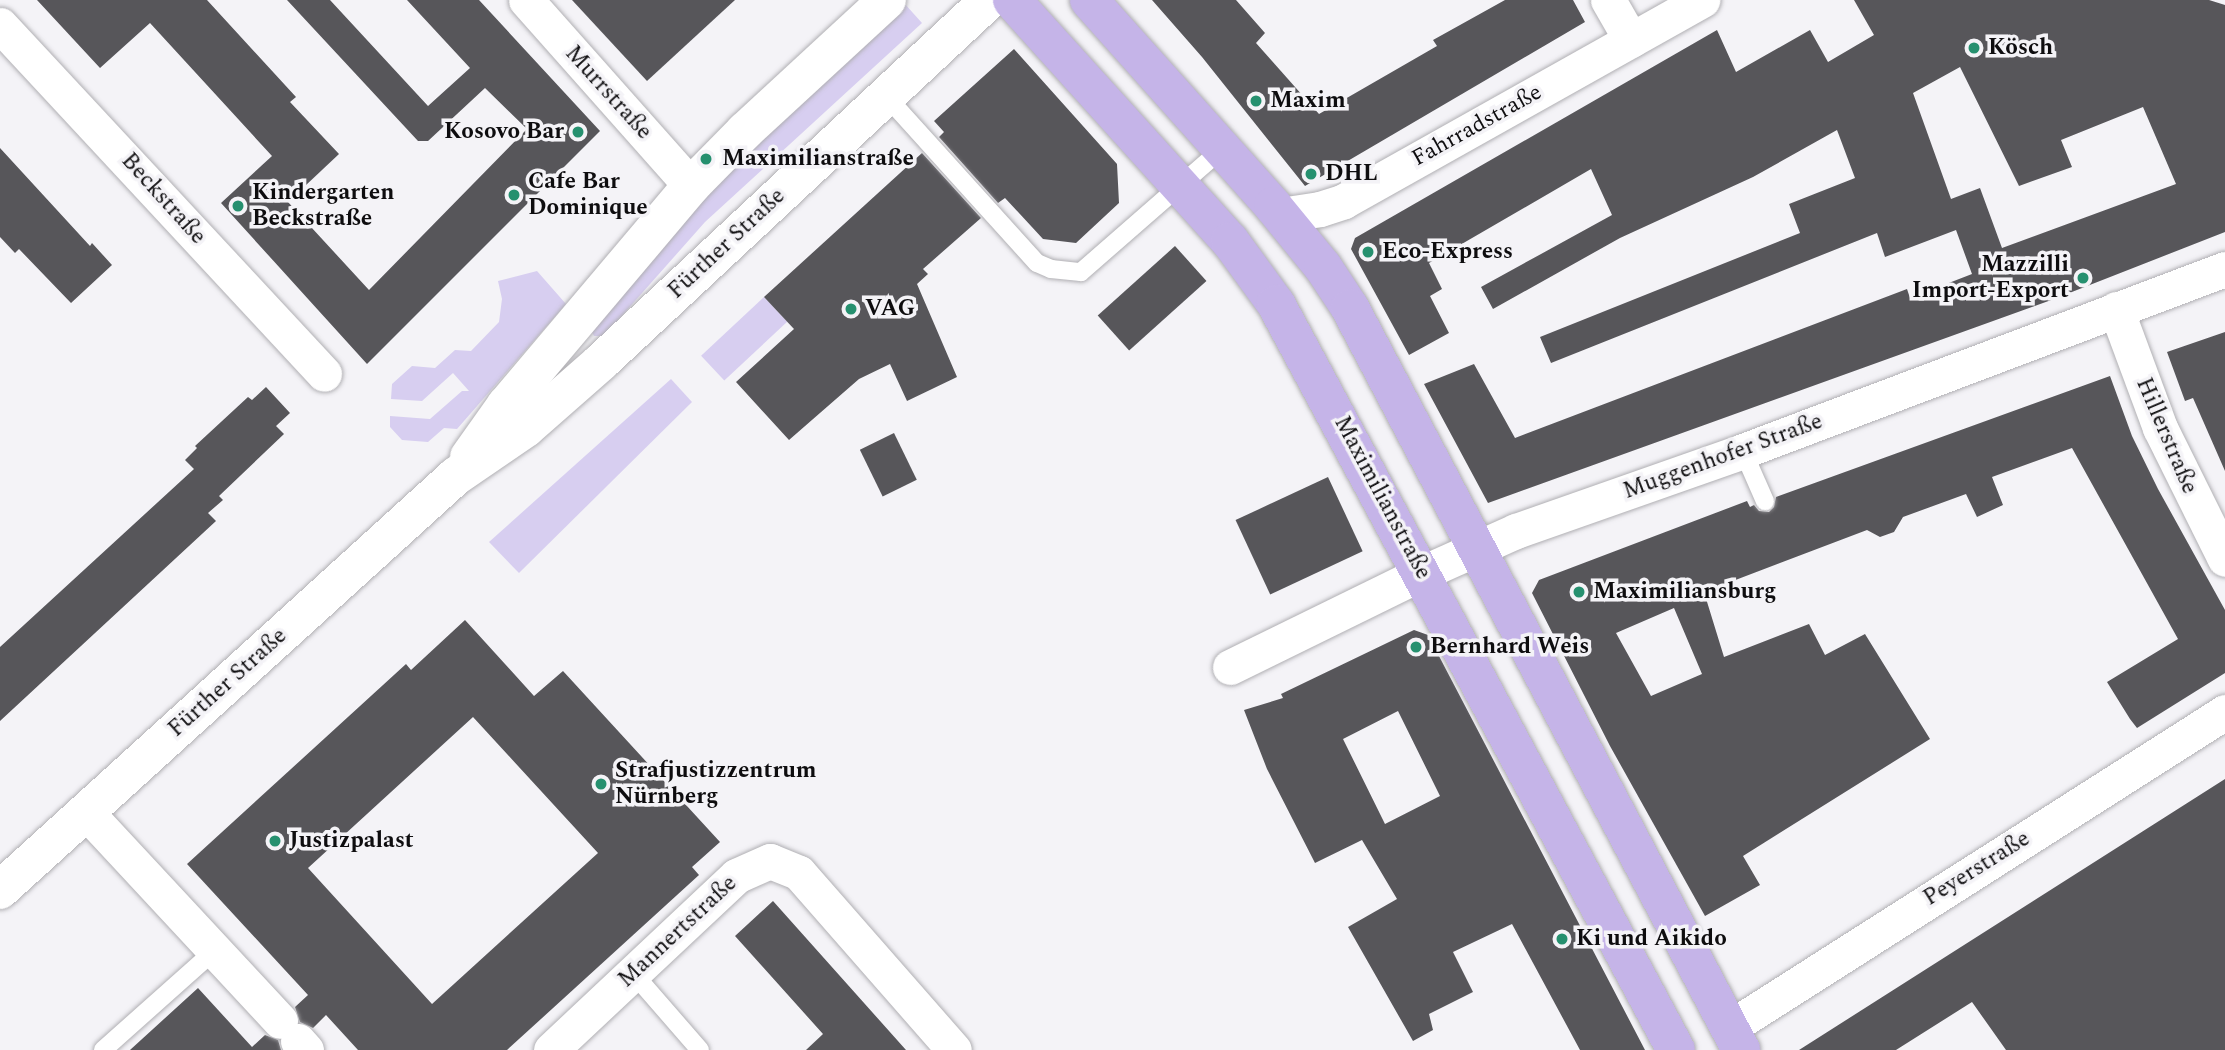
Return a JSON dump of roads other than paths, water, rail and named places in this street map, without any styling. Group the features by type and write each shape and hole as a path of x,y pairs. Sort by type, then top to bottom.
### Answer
{"main road":[{"name":"Fürther Straße","path":"456,475 506,405 691,186 745,131 887,0"},
{"name":"Fürther Straße","path":"0,890 456,475 526,428 601,362 989,0"},
{"name":"Maximilianstraße","path":"1012,0 1230,241 1276,304 1676,1050"},
{"path":"1088,0 1280,215 1323,267 1350,308 1735,1039"}],"street":[{"name":"Murrstraße","path":"526,0 691,186"},
{"path":"1608,0 1631,40"},
{"name":"Fahrradstraße","path":"1280,215 1332,206 1358,193 1702,0"},
{"name":"Beckstraße","path":"0,25 324,374"},
{"name":"Muggenhofer Straße","path":"1230,667 1475,548 1743,451 2225,269"},
{"name":"Hillerstraße","path":"2116,309 2160,428 2225,559"},
{"name":"Peyerstraße","path":"1735,1039 2225,712"},
{"path":"86,812 295,1038"},
{"name":"Mannertstraße","path":"551,1050 736,876 770,861 799,873 954,1050"}],"lane":[{"path":"886,96 1037,263 1051,269 1081,272 1222,149"},
{"path":"573,325 574,342 579,350 601,362"},
{"path":"1743,451 1765,501"},
{"path":"103,1050 215,951"},
{"path":"633,973 700,1050"}],"place":[{"name":"Kösch","path":"1974,48"},
{"name":"Maxim","path":"1256,101"},
{"name":"Kosovo Bar","path":"578,132"},
{"name":"Maximilianstraße","path":"706,159"},
{"name":"DHL","path":"1311,174"},
{"name":"Cafe Bar Dominique","path":"514,195"},
{"name":"Kindergarten Beckstraße","path":"238,206"},
{"name":"Eco-Express","path":"1368,252"},
{"name":"Mazzilli Import-Export","path":"2083,278"},
{"name":"VAG","path":"851,309"},
{"name":"Maximiliansburg","path":"1579,592"},
{"name":"Bernhard Weis","path":"1416,647"},
{"name":"Strafjustizzentrum Nürnberg","path":"601,784"},
{"name":"Justizpalast","path":"275,841"},
{"name":"Ki und Aikido","path":"1562,939"}]}
